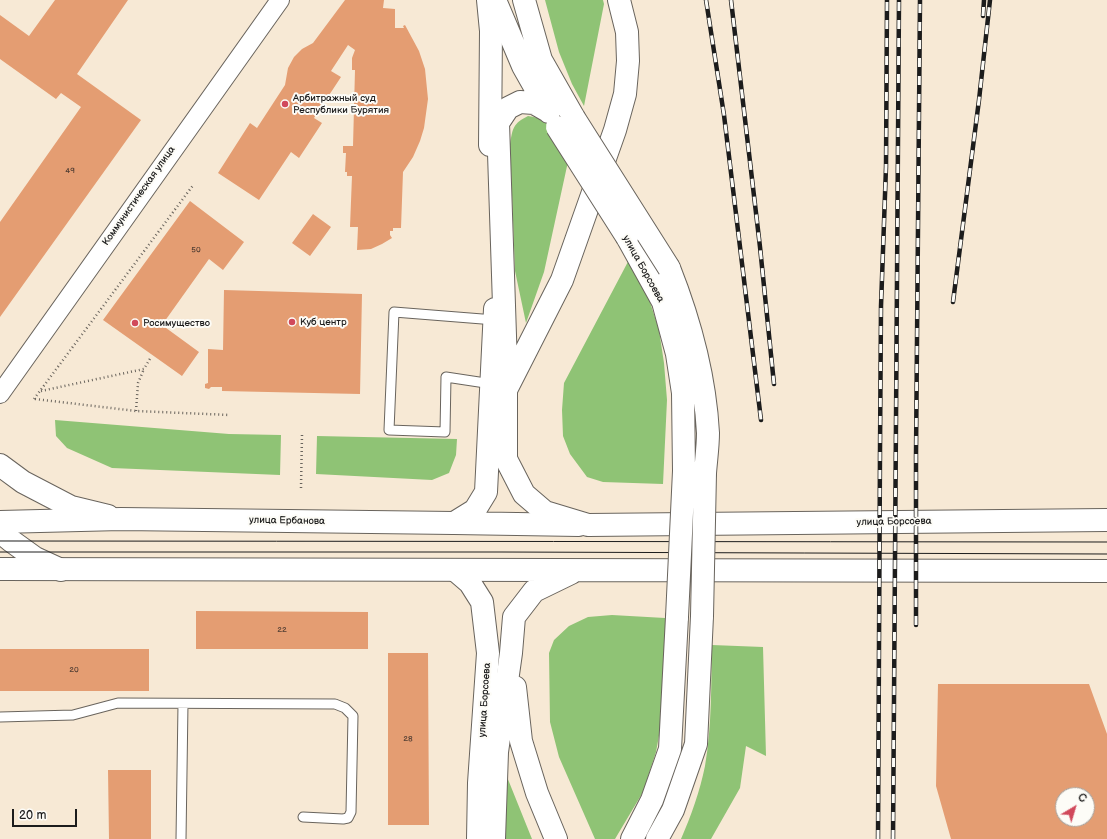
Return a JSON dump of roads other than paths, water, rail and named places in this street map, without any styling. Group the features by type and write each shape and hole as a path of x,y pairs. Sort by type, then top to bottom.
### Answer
{"main road":[{"name":"улица Борсоева","path":"488,0 491,31 489,138 495,320 499,387 506,459 524,494 545,512 588,525 1107,520"},
{"name":"улица Борсоева","path":"495,0 523,66 560,119 663,302 677,354 695,472 677,617 670,750 652,800 632,839"},
{"name":"улица Борсоева","path":"524,0 560,119"},
{"name":"улица Борсоева","path":"499,387 562,280 615,130 625,94 628,61 627,32 619,0"},
{"name":"улица Борсоева","path":"454,523 475,510 486,492 499,387 506,366 498,123 508,108 520,102 534,103 560,119"},
{"path":"560,119 669,268 680,295 700,364 708,434 695,472 702,616 696,744 672,810 657,839"},
{"name":"улица Ербанова","path":"0,465 23,482 71,507 120,520 588,525"},
{"path":"0,522 120,520"},
{"path":"0,532 35,558 61,570"},
{"path":"0,570 1107,571"},
{"name":"улица Борсоева","path":"456,571 470,583 482,602 488,653 479,783 478,839"},
{"path":"494,839 497,752 511,653 514,617 534,590 575,571"},
{"path":"511,653 521,741 537,793 556,839"}],"street":[{"name":"Коммунистическая улица","path":"0,394 280,0"}],"lane":[{"path":"495,320 394,312 389,430 445,432 446,377 499,387"},
{"path":"0,717 73,715 118,703 335,704 345,708 353,716 351,812 348,818 343,819 303,817"},
{"path":"181,839 183,704"}],"tram line":[{"path":"0,541 1107,542"},
{"path":"0,552 1107,554"}],"railway":[{"path":"706,0 724,115 761,420"},
{"path":"731,0 760,247 774,384"},
{"path":"878,839 881,306 886,167 887,0"},
{"path":"893,839 899,0"},
{"path":"916,625 920,0"},
{"path":"983,16 984,0"},
{"path":"953,302 979,100 990,0"}],"place":[{"name":"Арбитражный суд Республики Бурятия","path":"285,104"},
{"name":"Куб центр","path":"292,322"},
{"name":"Росимущество","path":"135,323"}]}
